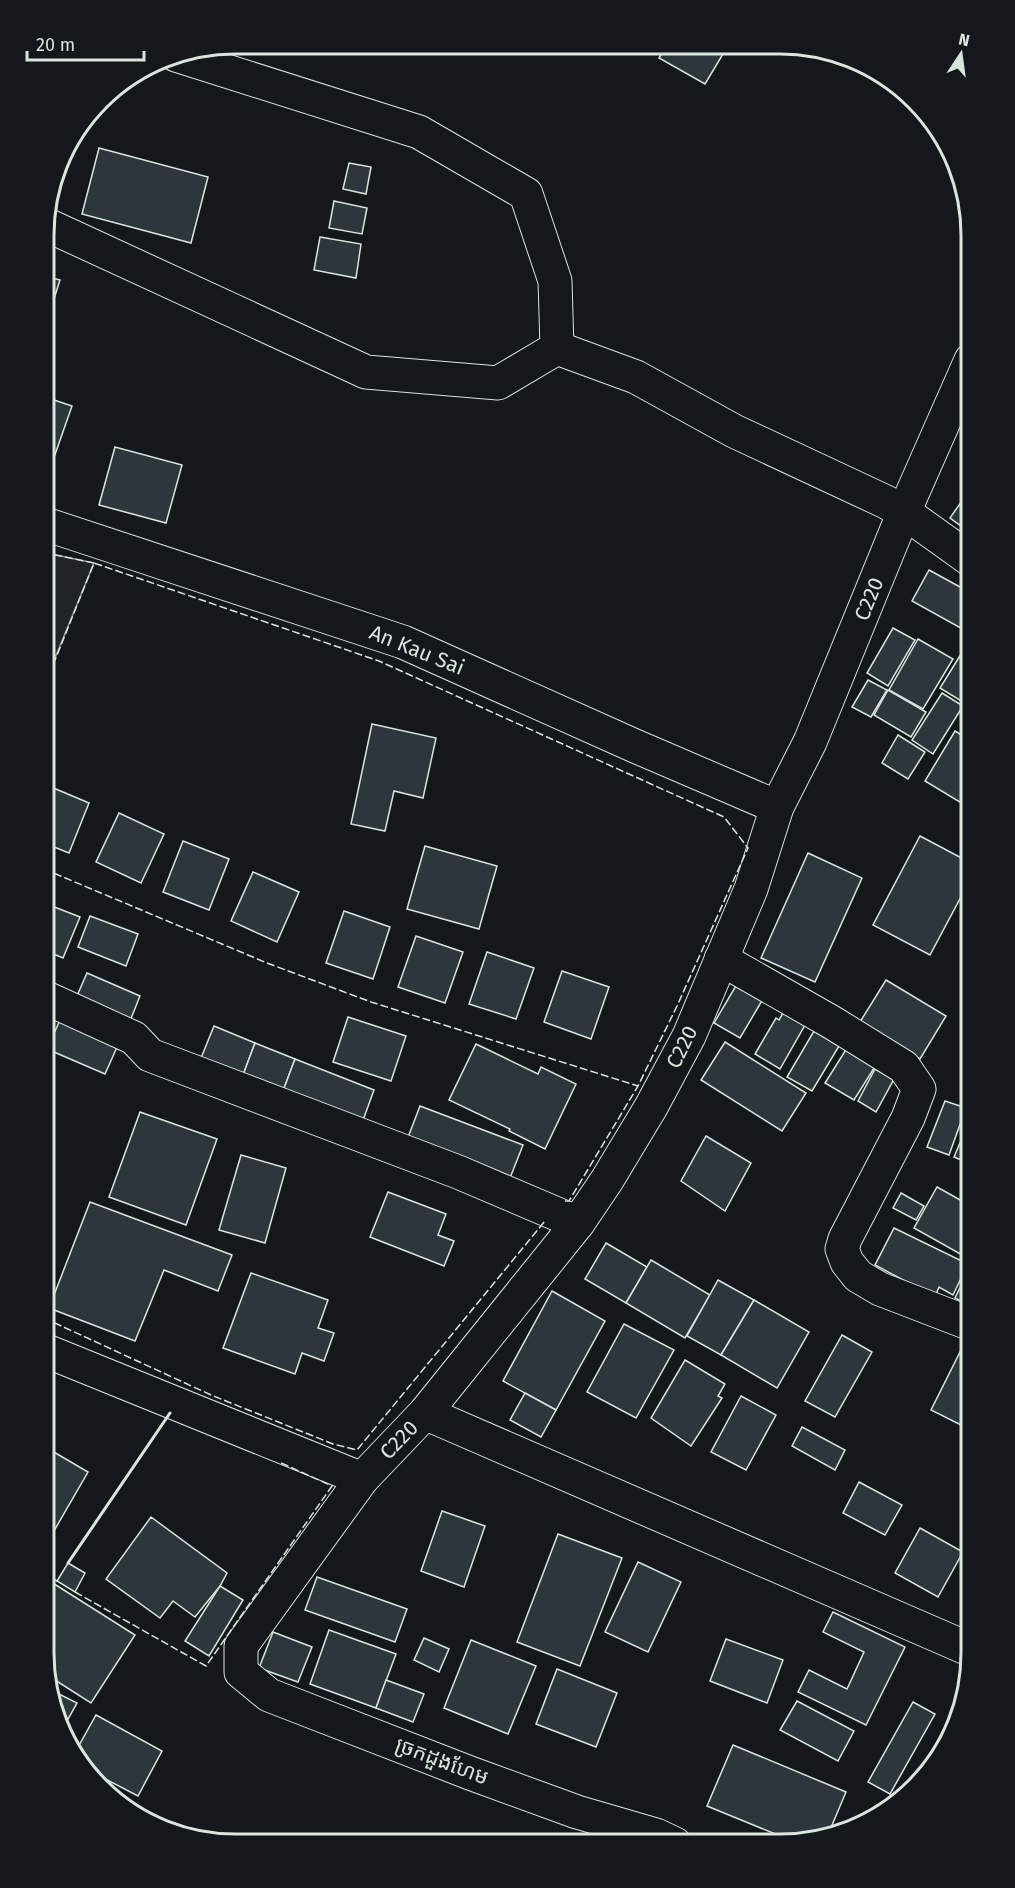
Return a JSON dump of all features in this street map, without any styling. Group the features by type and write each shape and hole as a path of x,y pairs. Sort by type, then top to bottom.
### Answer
{"street":[{"path":"190,60 419,132 526,194 555,281 557,348"},
{"path":"55,228 366,372 498,383 557,348"},
{"path":"557,348 636,377 734,431 904,512 961,553"},
{"name":"C220","path":"241,1646 362,1479 425,1413 578,1223 651,1107 689,1036 751,889 777,807 810,742 904,512 961,383"},
{"name":"An Kau Sai","path":"54,527 404,642 777,807"},
{"path":"721,959 904,1067 919,1089 908,1118 845,1239 842,1249 847,1262 858,1276 880,1289 961,1320"},
{"path":"54,1002 134,1038 150,1055 458,1172 578,1223"},
{"path":"54,1354 362,1479"},
{"path":"425,1413 961,1646"},
{"name":"ច្រកដួងហែម","path":"241,1646 241,1672 269,1695 577,1812 653,1834"}],"shaded area":[{"path":"54,555 94,563 54,660"}],"building":[{"path":"661,54 723,54 705,84 659,58"},
{"path":"99,148 208,177 191,243 82,214"},
{"path":"349,163 371,167 366,194 343,189"},
{"path":"334,201 367,208 362,234 329,228"},
{"path":"320,237 361,244 356,278 314,270"},
{"path":"54,278 60,280 54,299"},
{"path":"54,400 72,406 54,457"},
{"path":"115,447 182,465 166,523 99,505"},
{"path":"961,502 961,526 950,518"},
{"path":"929,570 961,588 961,628 912,601"},
{"path":"893,628 915,640 888,686 867,673"},
{"path":"918,639 953,659 923,709 889,690"},
{"path":"961,654 961,701 940,688"},
{"path":"868,680 887,690 871,717 852,707"},
{"path":"888,690 926,712 911,737 874,715"},
{"path":"942,693 961,705 961,709 933,754 912,740"},
{"path":"372,724 436,738 423,798 394,791 385,831 351,824"},
{"path":"955,731 961,735 961,803 925,781"},
{"path":"898,735 925,752 908,779 882,763"},
{"path":"54,788 89,803 69,853 54,847"},
{"path":"119,813 164,834 141,883 96,862"},
{"path":"920,836 961,858 961,897 930,955 873,925"},
{"path":"183,841 229,859 209,910 163,892"},
{"path":"425,846 497,866 479,929 407,909"},
{"path":"808,853 862,878 815,982 761,958"},
{"path":"253,872 299,892 277,942 231,921"},
{"path":"54,907 80,917 63,958 54,954"},
{"path":"344,911 390,927 373,979 326,963"},
{"path":"90,916 138,934 126,966 78,947"},
{"path":"416,936 463,952 445,1003 398,987"},
{"path":"487,952 534,968 516,1019 469,1004"},
{"path":"562,971 609,987 591,1039 544,1022"},
{"path":"87,973 140,996 130,1021 76,998"},
{"path":"886,980 946,1016 920,1059 860,1022"},
{"path":"737,984 763,999 740,1038 714,1023"},
{"path":"783,1013 805,1025 780,1069 755,1054 776,1018 779,1020"},
{"path":"348,1017 406,1036 391,1081 333,1062"},
{"path":"60,1020 118,1045 105,1074 54,1052 54,1033"},
{"path":"214,1026 255,1043 243,1075 201,1058"},
{"path":"814,1031 839,1046 812,1091 787,1077"},
{"path":"725,1042 806,1093 782,1131 701,1080"},
{"path":"255,1043 295,1059 283,1091 243,1075"},
{"path":"476,1044 538,1074 541,1067 576,1084 545,1149 509,1131 510,1129 449,1100"},
{"path":"847,1048 876,1065 854,1100 825,1083"},
{"path":"295,1059 374,1090 362,1123 283,1091"},
{"path":"875,1069 894,1079 876,1112 858,1101"},
{"path":"945,1101 961,1106 961,1122 949,1155 927,1147"},
{"path":"420,1106 523,1145 510,1178 407,1140"},
{"path":"140,1112 217,1139 186,1225 109,1197"},
{"path":"706,1136 751,1163 725,1211 681,1181"},
{"path":"961,1141 961,1160 954,1157"},
{"path":"241,1155 286,1168 265,1243 219,1230"},
{"path":"937,1187 961,1200 961,1254 914,1228"},
{"path":"388,1192 446,1214 438,1235 454,1241 444,1266 370,1237"},
{"path":"901,1193 924,1206 916,1220 893,1208"},
{"path":"90,1202 232,1255 218,1291 164,1270 135,1341 54,1310 54,1295"},
{"path":"894,1228 961,1261 961,1278 953,1295 939,1287 935,1297 875,1265"},
{"path":"606,1243 647,1267 626,1303 585,1279"},
{"path":"651,1260 710,1295 685,1338 626,1303"},
{"path":"251,1273 328,1300 318,1328 334,1333 324,1361 302,1353 295,1374 223,1348"},
{"path":"718,1280 754,1300 721,1355 687,1336"},
{"path":"961,1286 961,1301 955,1298"},
{"path":"552,1291 605,1321 556,1410 503,1381"},
{"path":"754,1300 809,1332 777,1388 721,1355"},
{"path":"624,1324 674,1350 636,1418 587,1392"},
{"path":"842,1335 872,1352 835,1417 805,1401"},
{"path":"961,1350 961,1425 931,1410"},
{"path":"685,1360 725,1384 718,1396 722,1398 691,1446 651,1418"},
{"path":"525,1393 556,1410 541,1437 510,1420"},
{"path":"741,1396 776,1415 746,1470 711,1452"},
{"path":"802,1427 845,1450 835,1470 792,1446"},
{"path":"54,1452 88,1472 54,1531"},
{"path":"859,1482 902,1505 885,1535 843,1513"},
{"path":"442,1511 485,1526 464,1587 421,1571"},
{"path":"151,1517 227,1573 220,1586 195,1617 173,1601 160,1618 106,1579"},
{"path":"920,1528 961,1551 961,1556 938,1597 895,1573"},
{"path":"558,1534 622,1558 580,1666 517,1642"},
{"path":"638,1562 681,1582 648,1652 605,1632"},
{"path":"68,1563 85,1573 75,1592 57,1581"},
{"path":"317,1577 407,1609 395,1642 305,1610"},
{"path":"54,1584 135,1635 91,1703 57,1681 54,1653"},
{"path":"220,1586 243,1600 209,1656 185,1641"},
{"path":"833,1612 905,1647 866,1725 798,1692 809,1670 847,1689 864,1652 823,1632"},
{"path":"329,1630 396,1654 376,1708 310,1684"},
{"path":"273,1632 312,1647 298,1682 259,1668"},
{"path":"424,1638 449,1649 439,1672 414,1660"},
{"path":"726,1639 783,1660 767,1703 710,1681"},
{"path":"471,1640 536,1666 508,1734 444,1708"},
{"path":"557,1669 617,1693 596,1747 536,1724"},
{"path":"386,1680 424,1694 413,1722 376,1708"},
{"path":"59,1694 77,1703 68,1720"},
{"path":"797,1701 854,1731 838,1761 780,1730"},
{"path":"913,1702 935,1714 890,1794 868,1782"},
{"path":"96,1715 162,1751 138,1796 107,1780 80,1744"},
{"path":"733,1745 846,1792 832,1826 791,1834 775,1834 707,1806"}],"fence":[{"path":"54,555 94,563"},
{"path":"54,663 94,563 379,661 724,817 748,848 677,1006 638,1086 569,1201 565,1201"},
{"path":"54,873 267,963 371,1002 638,1086"},
{"path":"54,1323 211,1395 333,1444 357,1450 545,1221"},
{"path":"75,1592 206,1666 332,1486 279,1462"}],"wall":[{"path":"68,1563 170,1413"}]}
